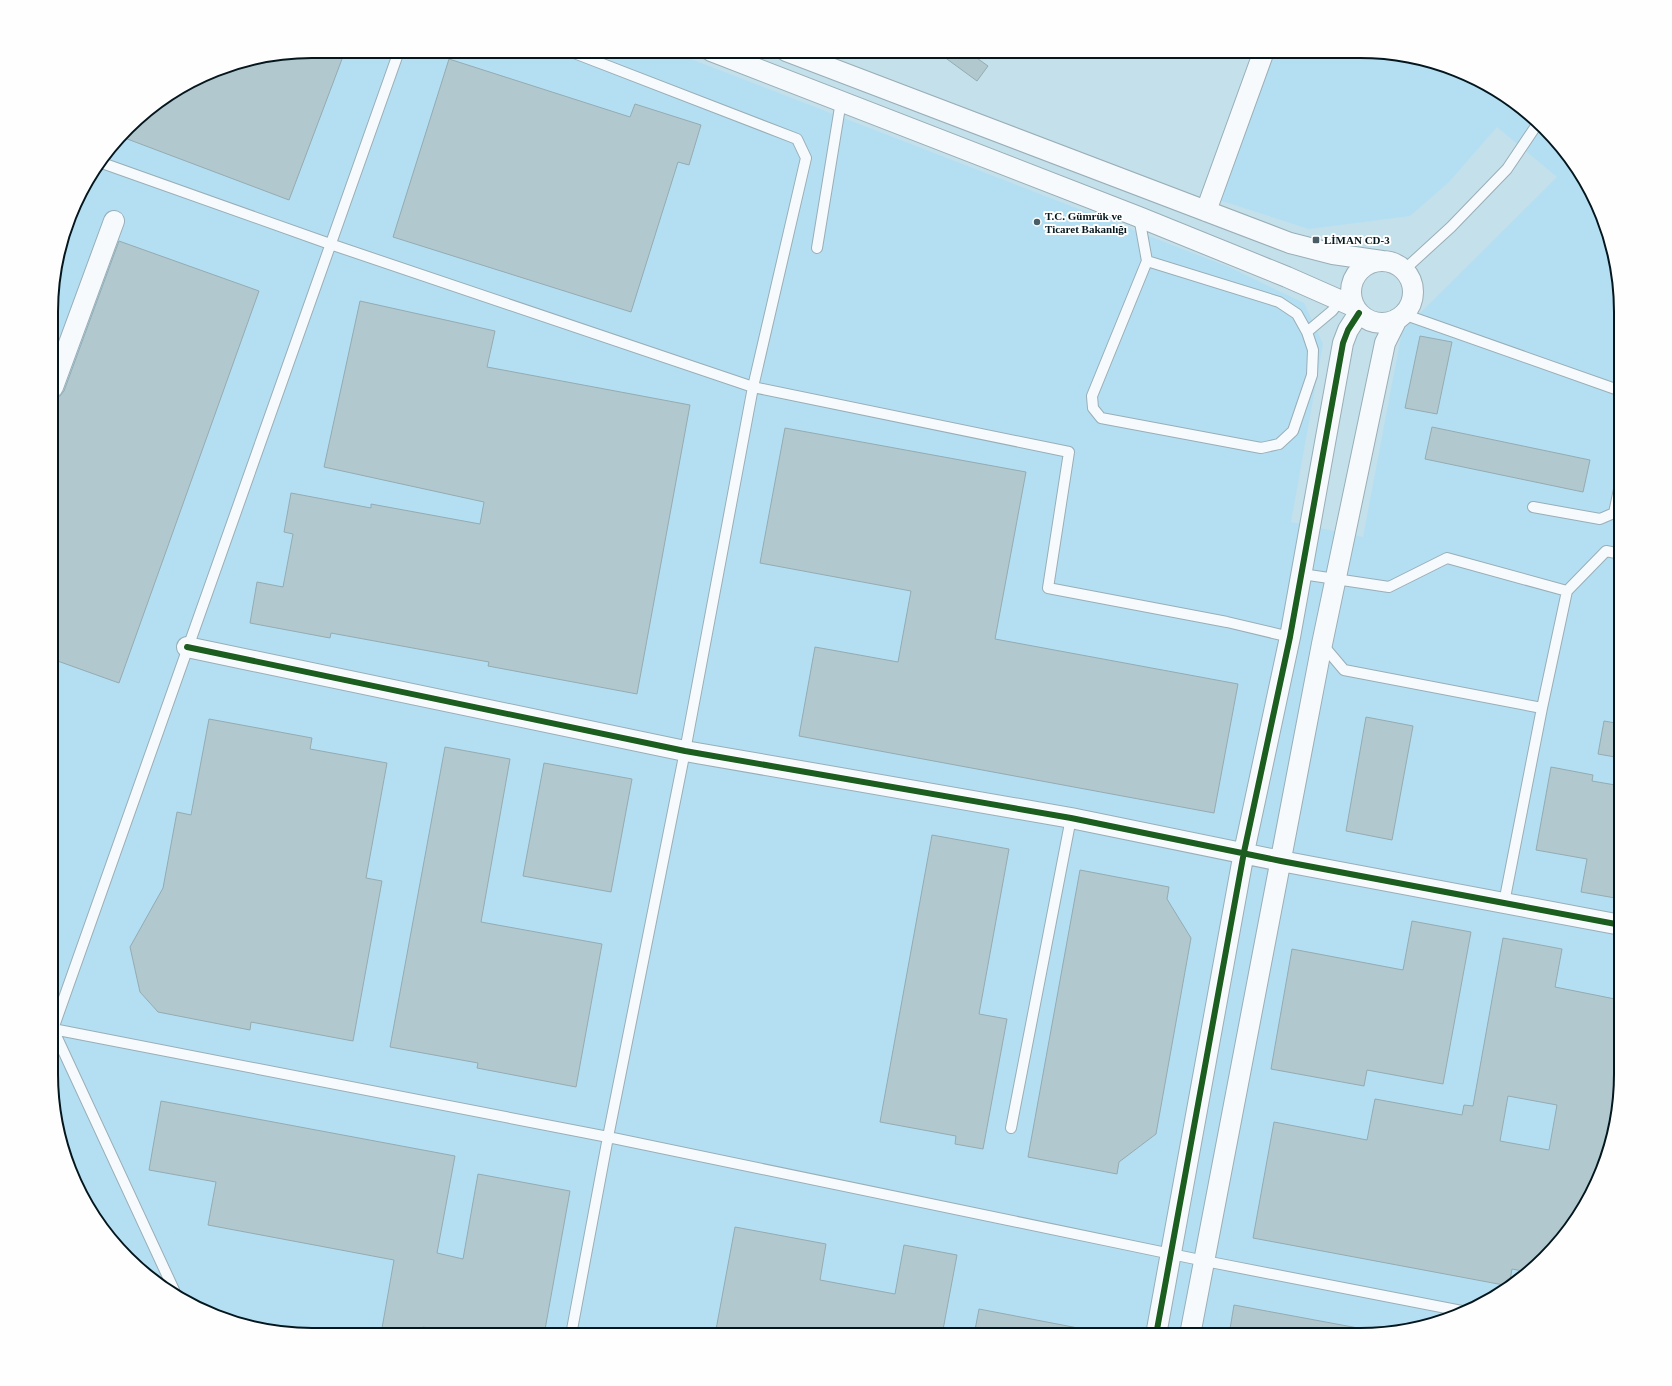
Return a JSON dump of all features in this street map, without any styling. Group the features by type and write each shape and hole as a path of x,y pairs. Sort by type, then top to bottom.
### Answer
{"street":[{"path":"729,58 1139,217 1287,277 1351,307 1368,319 1377,322 1387,322 1400,316"},
{"path":"804,58 1290,243 1333,254 1394,264 1404,270 1412,287 1412,297 1409,306 1400,316 1385,343 1337,579 1322,644 1191,1328"},
{"path":"1206,211 1262,58"},
{"path":"58,373 114,221"},
{"path":"1157,1328 1244,852 1290,636 1343,343 1348,330 1352,298 1351,289 1353,280 1358,272 1373,262 1382,261"},
{"path":"1290,636 1322,644"},
{"path":"187,647 685,751 1071,818 1244,852 1281,861 1614,924"}],"lane":[{"path":"58,1015 396,58"},
{"path":"572,1328 608,1137 685,751 753,388 806,158 797,139 587,58"},
{"path":"817,248 841,101"},
{"path":"1404,270 1451,227 1507,169 1535,128"},
{"path":"105,164 330,244 753,388 1069,452 1048,588 1227,622 1290,636"},
{"path":"1139,217 1147,261 1092,396 1093,408 1101,418 1262,448 1279,444 1293,431 1312,375 1313,350 1307,332 1297,314 1279,302 1147,261"},
{"path":"1307,332 1332,311 1351,307"},
{"path":"1400,316 1614,389"},
{"path":"1533,507 1600,519 1614,513"},
{"path":"1504,903 1542,708 1568,591 1606,551 1614,553"},
{"path":"1302,574 1389,587 1447,558 1568,591"},
{"path":"1322,644 1344,670 1542,708"},
{"path":"1011,1128 1071,818"},
{"path":"58,1030 608,1137 1205,1261 1455,1310"},
{"path":"58,1040 172,1286"}],"shaded area":[{"path":"312,58 688,58 1229,267 1304,303 1323,344 1291,522 1363,537 1402,331 1557,177 1497,127 1449,182 1410,216 1309,229 1216,199 1270,58 1360,58 1393,60 1442,71 1457,77 1487,92 1515,110 1540,132 1562,157 1580,185 1601,230 1612,279 1614,312 1613,1091 1609,1124 1601,1156 1595,1171 1580,1201 1562,1229 1540,1254 1515,1276 1487,1294 1457,1309 1442,1315 1410,1323 1377,1327 312,1328 279,1326 262,1323 230,1315 215,1309 185,1294 157,1276 132,1254 110,1229 84,1186 71,1156 60,1107 58,1074 58,312 60,279 63,262 71,230 77,215 92,185 110,157 132,132 157,110 200,84 230,71 279,60"}],"building":[{"path":"342,58 289,200 126,139 157,110 185,92 230,71 279,60"},
{"path":"946,58 977,58 988,66 977,81"},
{"path":"449,59 630,117 635,104 701,125 689,165 678,162 631,312 393,237"},
{"path":"119,241 259,291 119,683 58,661 58,397 64,391"},
{"path":"360,301 495,331 487,367 690,405 637,694 488,666 489,662 331,633 330,638 250,623 257,582 283,587 293,534 284,532 291,493 371,508 371,504 480,524 484,502 324,467"},
{"path":"1420,336 1452,342 1437,414 1405,408"},
{"path":"1432,427 1590,460 1583,492 1425,459"},
{"path":"785,428 1026,472 995,639 1238,684 1214,813 799,736 815,647 898,662 911,591 760,563"},
{"path":"1366,717 1413,726 1392,840 1346,831"},
{"path":"209,719 312,738 310,749 387,763 366,878 382,881 353,1041 251,1022 250,1030 158,1012 140,992 130,947 163,888 177,812 191,815"},
{"path":"1604,721 1614,723 1614,757 1598,754"},
{"path":"445,747 510,759 481,922 602,944 576,1087 477,1068 478,1063 390,1047"},
{"path":"544,763 632,779 611,892 523,876"},
{"path":"1551,767 1593,775 1592,781 1614,785 1614,898 1581,892 1587,859 1536,850"},
{"path":"932,835 1009,849 979,1014 1007,1019 983,1149 955,1144 956,1136 880,1122"},
{"path":"1080,870 1169,887 1167,899 1191,938 1156,1134 1119,1162 1117,1174 1028,1157"},
{"path":"1412,921 1471,932 1443,1084 1367,1070 1364,1086 1271,1069 1292,949 1403,970"},
{"path":"1503,938 1562,949 1555,987 1614,999 1614,1074 1612,1107 1601,1156 1588,1186 1562,1229 1540,1254 1521,1271 1512,1269 1510,1279 1502,1285 1253,1238 1274,1122 1367,1140 1375,1099 1462,1115 1464,1105 1473,1106","holes":["1508,1096 1557,1105 1549,1150 1500,1141"]},
{"path":"161,1101 455,1156 437,1253 463,1259 478,1174 570,1191 545,1328 382,1328 394,1260 208,1225 216,1182 149,1170"},
{"path":"735,1227 826,1244 820,1280 895,1294 904,1245 957,1255 943,1328 716,1328"},
{"path":"1234,1305 1358,1328 1230,1328"},
{"path":"979,1309 1078,1328 975,1328"}],"cycle path":[{"path":"1157,1328 1244,852 1290,637 1343,343 1348,330 1359,313"},
{"path":"187,647 685,751 1071,818 1281,861 1614,924"}],"place":[{"name":"T.C. Gümrük ve Ticaret Bakanlığı","path":"1037,222"},
{"name":"LİMAN CD-3","path":"1316,240"}]}
